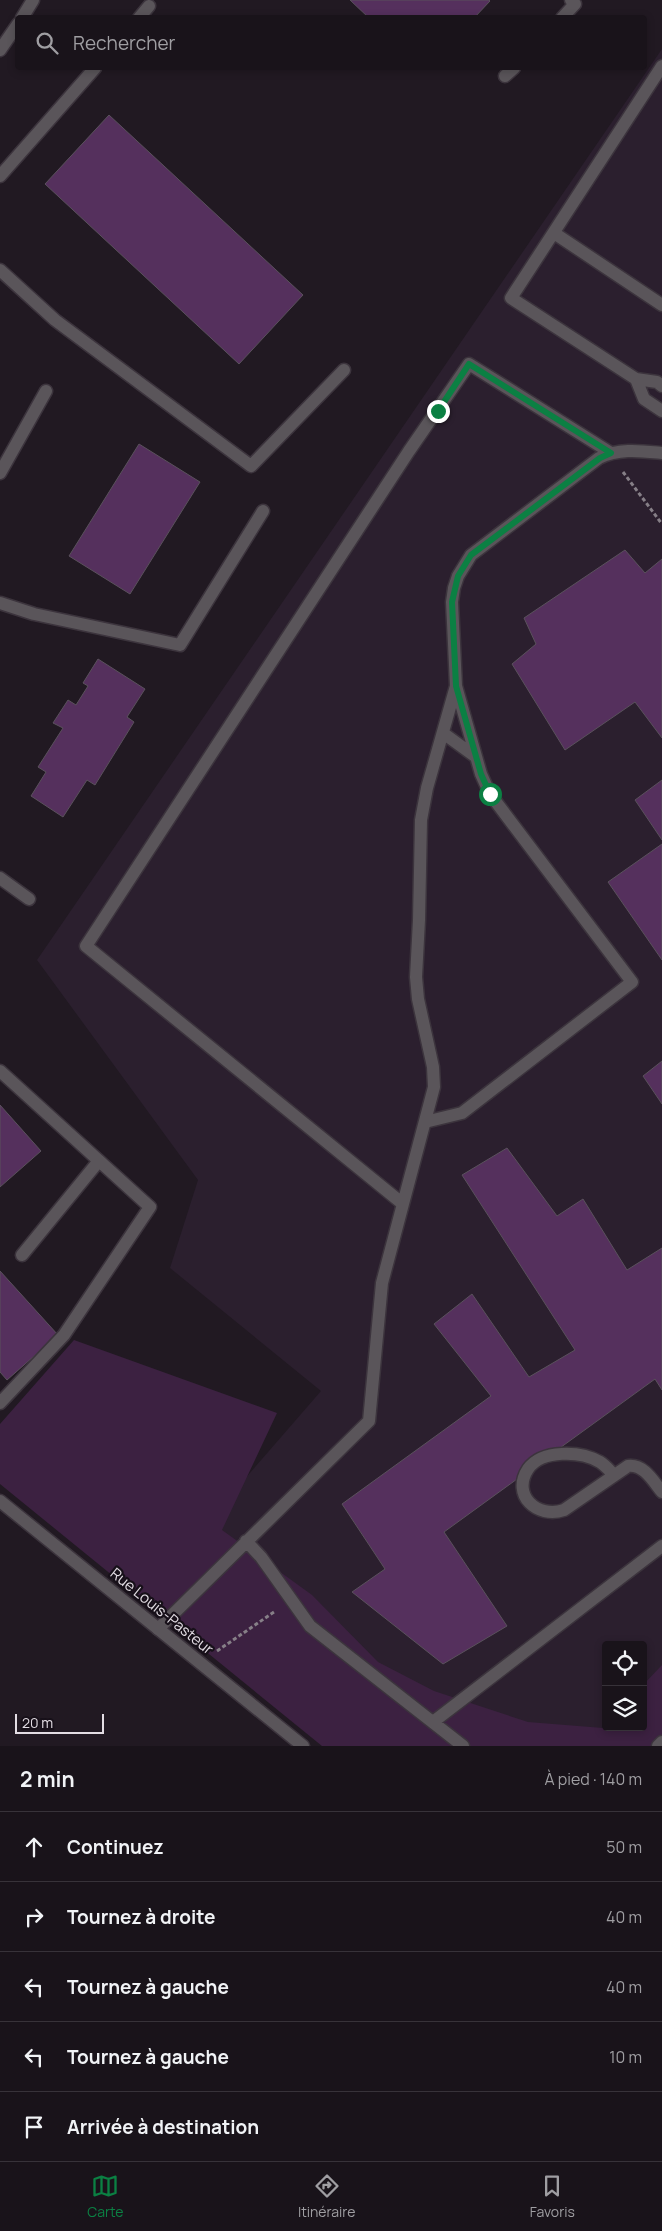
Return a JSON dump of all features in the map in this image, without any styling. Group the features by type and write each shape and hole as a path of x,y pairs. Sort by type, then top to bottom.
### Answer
{"street":[{"path":"24,15 34,0"},
{"path":"565,15 575,4 571,0"},
{"path":"142,15 149,6"},
{"path":"0,50 15,28"},
{"path":"662,66 511,298 636,379 657,382 662,386"},
{"path":"0,176 93,70"},
{"path":"554,233 662,304"},
{"path":"0,270 55,320 251,466 344,370"},
{"path":"403,1204 86,946 409,451 469,364 611,453"},
{"path":"636,379 644,399 662,410"},
{"path":"0,473 46,391"},
{"path":"425,1122 462,1113 632,982 490,794 476,757 456,686 452,602 458,576 471,555 483,545 600,458 611,453 632,451 662,453"},
{"path":"0,603 34,614 180,645 263,511"},
{"path":"158,1629 369,1422 382,1282 432,1095 434,1078 416,977 421,820 427,788 456,686"},
{"path":"443,733 476,757"},
{"path":"0,878 29,898"},
{"path":"0,1071 150,1208 64,1335 0,1403"},
{"path":"22,1255 98,1162"},
{"path":"614,1475 601,1462 589,1457 561,1454 535,1461 528,1468 523,1486 525,1496 537,1510 555,1513 564,1510 628,1466 636,1466 644,1470 662,1492"},
{"name":"Rue Louis-Pasteur","path":"0,1501 303,1746"},
{"path":"246,1541 261,1557 310,1626 463,1746"},
{"path":"433,1722 662,1546"},
{"path":"658,1746 662,1742"}],"path":[{"path":"611,453 662,524"},
{"path":"200,1663 291,1599"}],"shaded area":[{"path":"662,49 662,1746 342,1746 146,1593 321,1391 170,1268 198,1180 37,960"},
{"path":"74,1340 277,1413 222,1530 312,1595 378,1662 434,1691 528,1722 602,1728 602,1731 647,1731 647,1681 662,1665 662,1746 322,1746 0,1484 0,1424"}],"building":[{"path":"350,0 490,1 477,15 366,15"},
{"path":"109,115 303,295 239,364 45,184"},
{"path":"139,444 200,482 130,594 69,556"},
{"path":"625,550 645,573 662,559 662,738 635,702 565,750 512,664 536,644 524,618"},
{"path":"98,659 145,689 127,717 134,722 95,785 87,780 63,817 31,796 46,772 38,767 63,728 53,723 68,700 76,705 88,686 83,683"},
{"path":"662,780 662,840 635,800"},
{"path":"662,844 662,960 608,882"},
{"path":"662,1061 662,1104 643,1076"},
{"path":"0,1105 41,1151 0,1187"},
{"path":"507,1148 557,1216 583,1199 627,1270 662,1248 662,1390 655,1379 444,1532 507,1626 443,1664 352,1592 385,1569 342,1504 491,1396 434,1324 472,1294 529,1377 575,1350 462,1175"},
{"path":"0,1271 58,1335 7,1380 0,1372"}],"route":[{"path":"438,411 469,364 611,453 600,458 483,545 471,555 458,576 452,602 456,686 481,774 490,794"}]}
